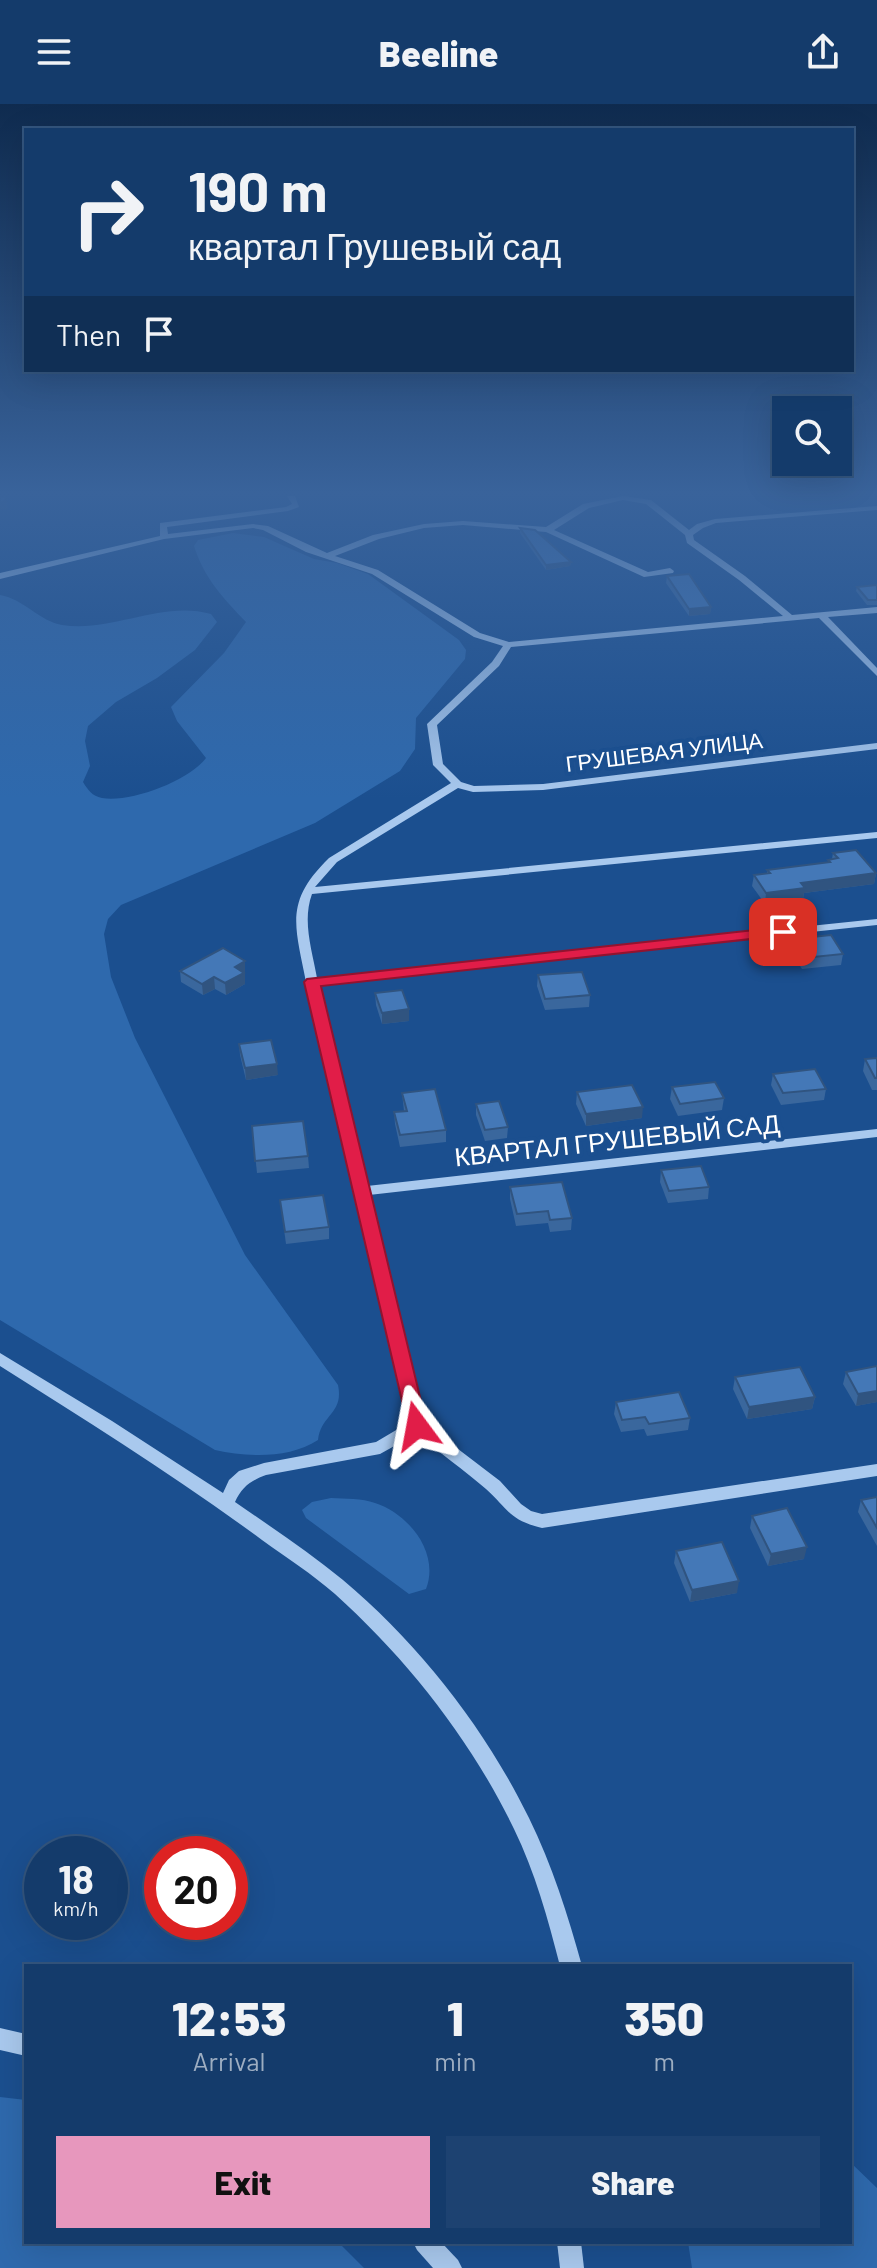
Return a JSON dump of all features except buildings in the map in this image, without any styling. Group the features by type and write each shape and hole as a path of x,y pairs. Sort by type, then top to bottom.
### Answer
{"street":[{"path":"415,597 467,630 508,645 877,610"},
{"path":"765,597 790,618"},
{"path":"822,616 877,673"},
{"path":"508,645 496,664 432,724 438,765 457,784 346,850 315,875 300,908 312,982 417,1426 494,1486 515,1509 526,1517 542,1521 877,1470"},
{"name":"ГРУШЕВАЯ УЛИЦА","path":"457,784 473,789 543,787 877,746"},
{"path":"306,891 877,835"},
{"path":"312,982 877,922"},
{"name":"КВАРТАЛ ГРУШЕВЫЙ САД","path":"363,1191 877,1133"},
{"path":"0,1359 226,1503 340,1587 409,1657 462,1727 520,1821 556,1908 570,1964"},
{"path":"226,1503 235,1485 245,1476 264,1469 380,1448 417,1426"},
{"path":"0,2039 24,2045"},
{"path":"427,2244 450,2268"},
{"path":"569,2244 572,2268"}],"shaded area":[{"path":"0,597 9,597 62,625 99,625 174,611 211,614 217,622 195,650 157,678 116,702 88,726 85,741 90,766 83,782 102,798 143,794 187,775 206,758 177,721 171,707 224,653 246,622 223,597 400,597 459,640 466,650 465,659 416,718 415,749 400,771 315,823 121,905 108,919 104,934 111,977 135,1038 245,1255 338,1385 338,1402 323,1425 318,1440 294,1451 268,1455 215,1450 0,1320"},
{"path":"331,1498 375,1503 388,1508 410,1526 425,1549 429,1562 426,1589 409,1594 306,1518 302,1510 312,1502"},
{"path":"0,2097 24,2100 24,2244 340,2244 364,2268 0,2268"},
{"path":"852,2164 877,2188 877,2268 692,2268 688,2244 852,2244"}],"route":[{"path":"417,1426 312,982 783,932"}]}
